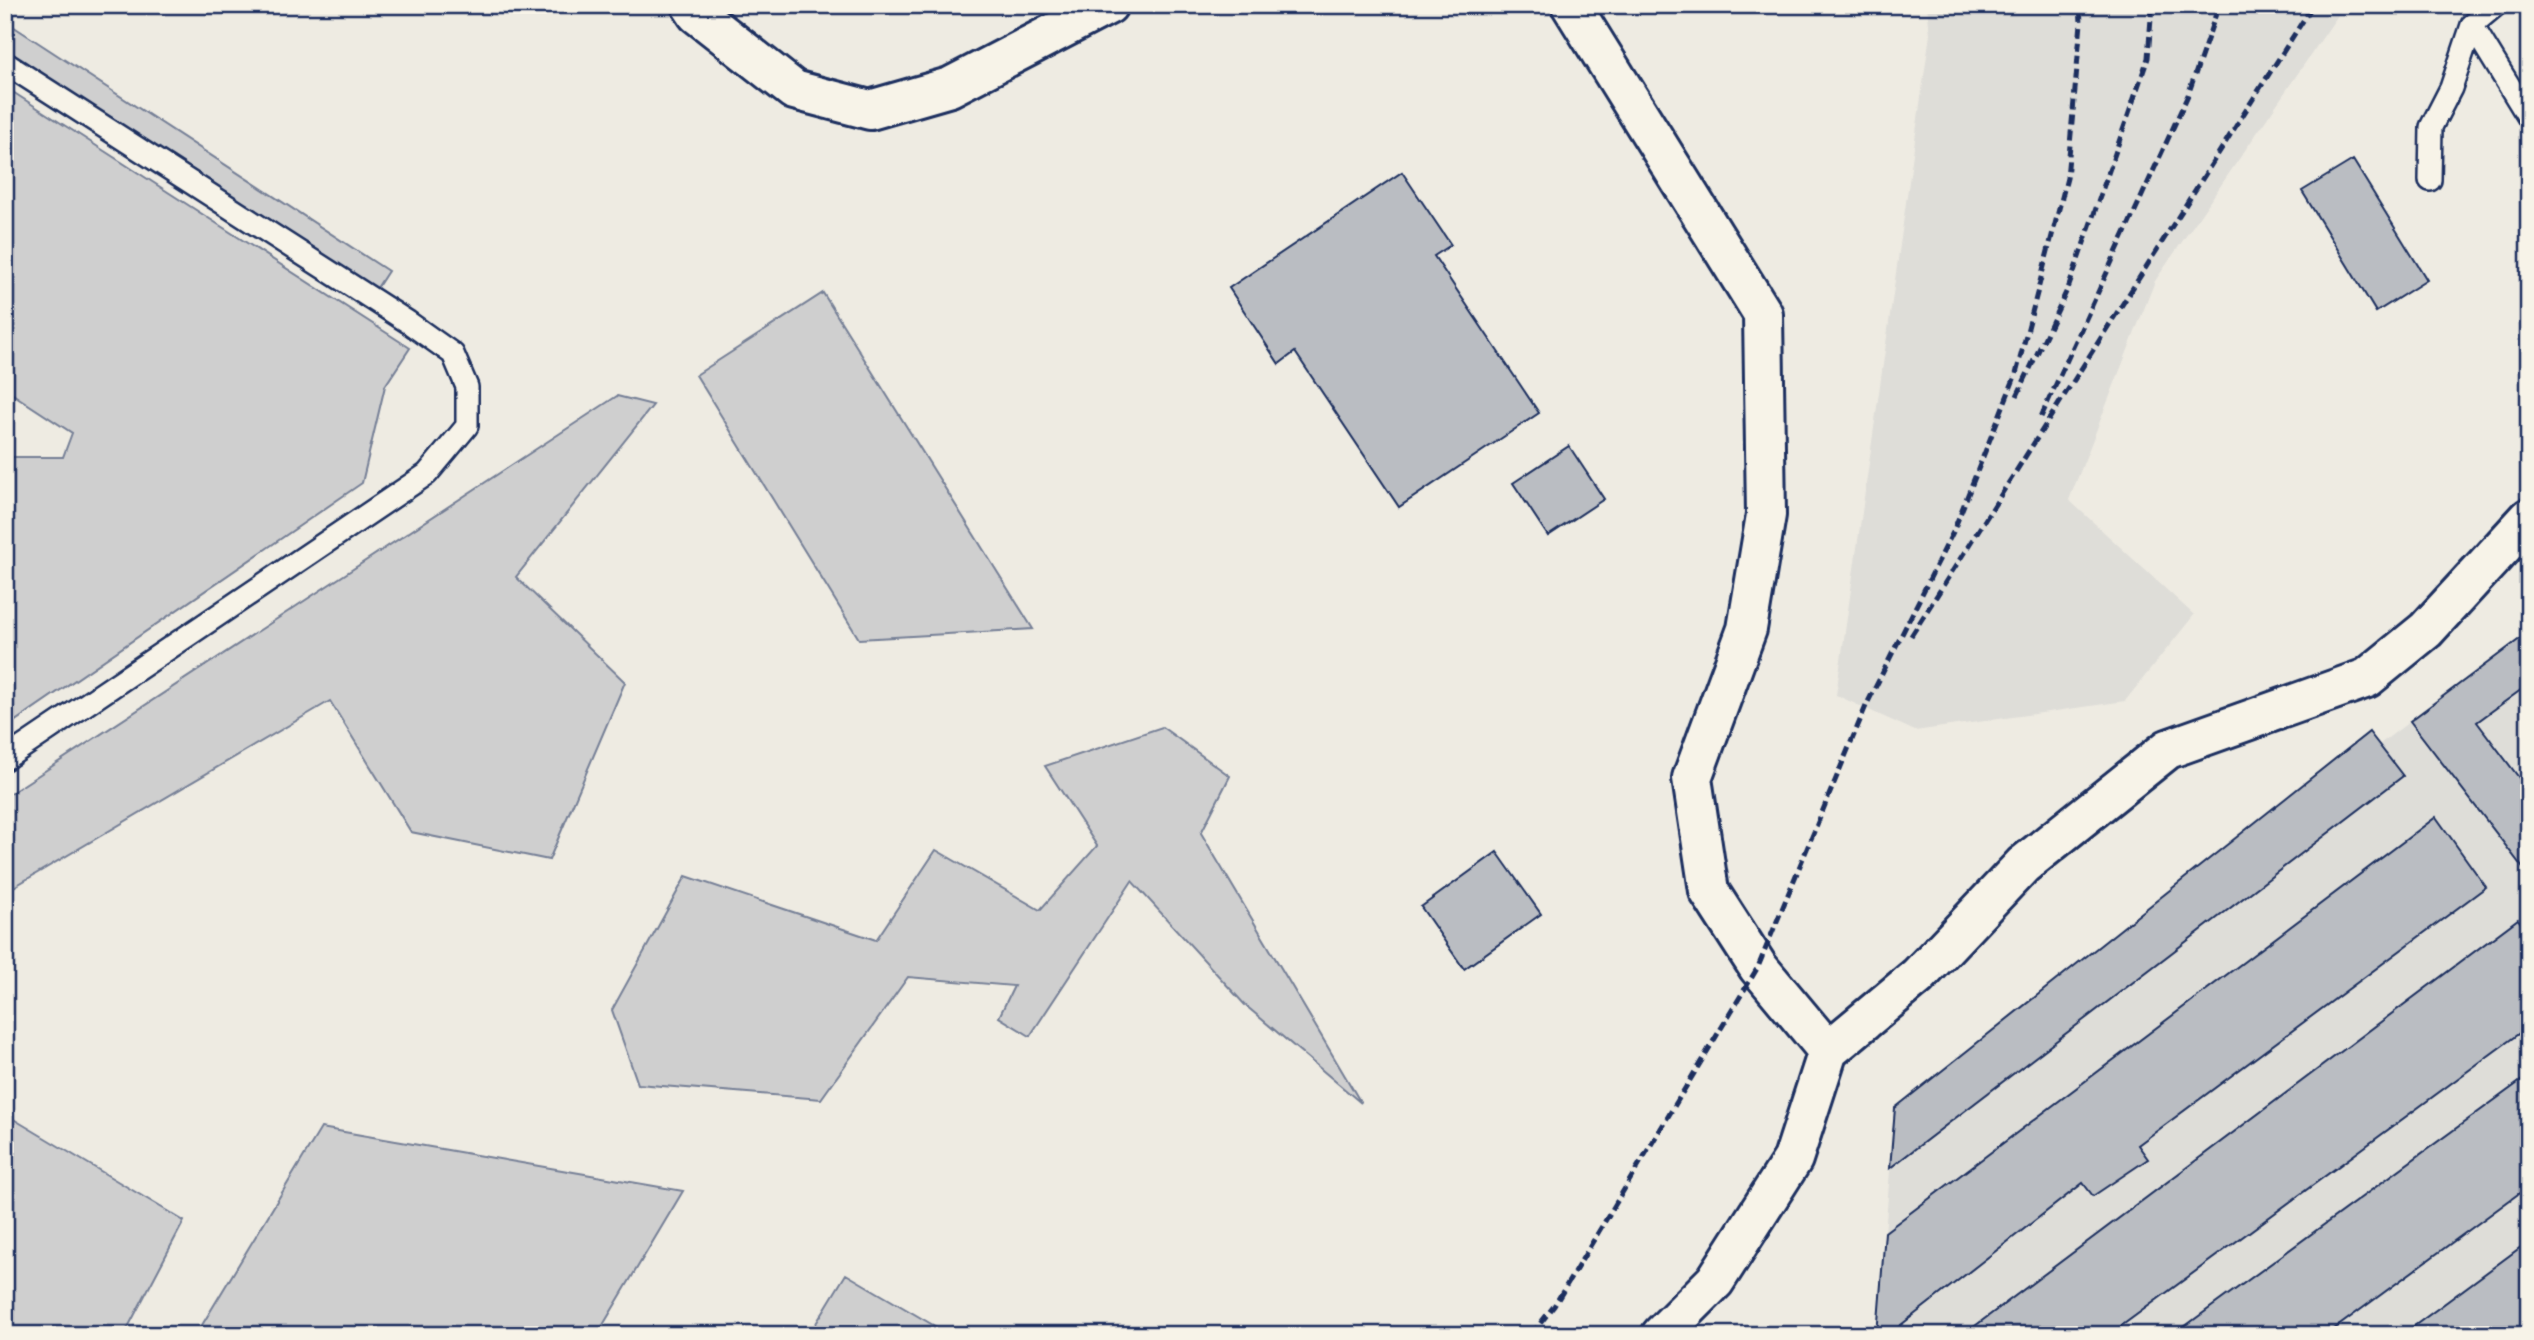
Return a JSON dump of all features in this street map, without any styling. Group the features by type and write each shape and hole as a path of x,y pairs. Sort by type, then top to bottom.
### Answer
{"street":[{"path":"691,5 697,14 794,90 870,110 950,87 1108,5"},
{"path":"1571,5 1763,314 1766,515 1747,629 1692,779 1709,891 1758,967 1828,1051"},
{"path":"1661,1335 1715,1281 1793,1160 1828,1051 1918,976 2023,865 2168,749 2367,678 2426,630 2529,518"}],"lane":[{"path":"2430,180 2431,127 2451,88 2472,25 2496,5"},
{"path":"2472,25 2529,118"},
{"path":"5,63 408,322 453,354 467,387 467,426 427,474 5,759"}],"shaded area":[{"path":"1927,5 2345,5 2155,281 2069,500 2194,615 2125,701 1915,731 1836,695 1930,34"},
{"path":"5,21 388,271 375,291 5,49"},
{"path":"5,87 410,348 385,386 362,483 5,728 5,465 10,457 63,457 72,433 5,389 5,161 14,146 5,141"},
{"path":"823,293 1033,629 859,639 696,375"},
{"path":"617,396 653,405 516,577 625,682 549,860 411,832 330,701 5,892 5,797"},
{"path":"2529,632 2529,1335 1877,1335 1895,1108"},
{"path":"1162,727 1230,776 1201,833 1361,1103 1245,1005 1132,881 1030,1036 999,1017 1014,986 908,977 821,1099 638,1084 612,1010 686,876 876,940 936,850 1040,910 1097,846 1045,766"},
{"path":"5,1114 184,1221 124,1335 5,1335"},
{"path":"321,1128 683,1191 597,1335 196,1335"},
{"path":"846,1274 950,1335 809,1335"}],"building":[{"path":"2353,160 2427,280 2376,312 2302,191"},
{"path":"1402,172 1451,245 1434,256 1539,413 1399,507 1295,352 1279,364 1229,288"},
{"path":"1569,446 1604,499 1548,536 1513,483"},
{"path":"2529,632 2529,684 2477,722 2529,791 2529,876 2410,721"},
{"path":"2369,732 2403,776 1890,1168 1895,1108"},
{"path":"2436,817 2486,887 2138,1145 2148,1159 2093,1196 2083,1183 1888,1335 1877,1335 1885,1232"},
{"path":"1497,852 1541,914 1464,969 1421,907"},
{"path":"2518,919 2529,935 2529,1026 2109,1335 1963,1335"},
{"path":"2529,1075 2529,1186 2326,1335 2173,1335"},
{"path":"2529,1241 2529,1335 2402,1335"}],"railway":[{"path":"1531,1335 1554,1306 1758,967 1866,706 1953,532 2016,374 2067,178 2081,23 2080,5"},
{"path":"2017,396 2069,286 2148,58 2152,5"},
{"path":"2041,417 2188,95 2219,5"},
{"path":"1911,636 2313,5"}]}
